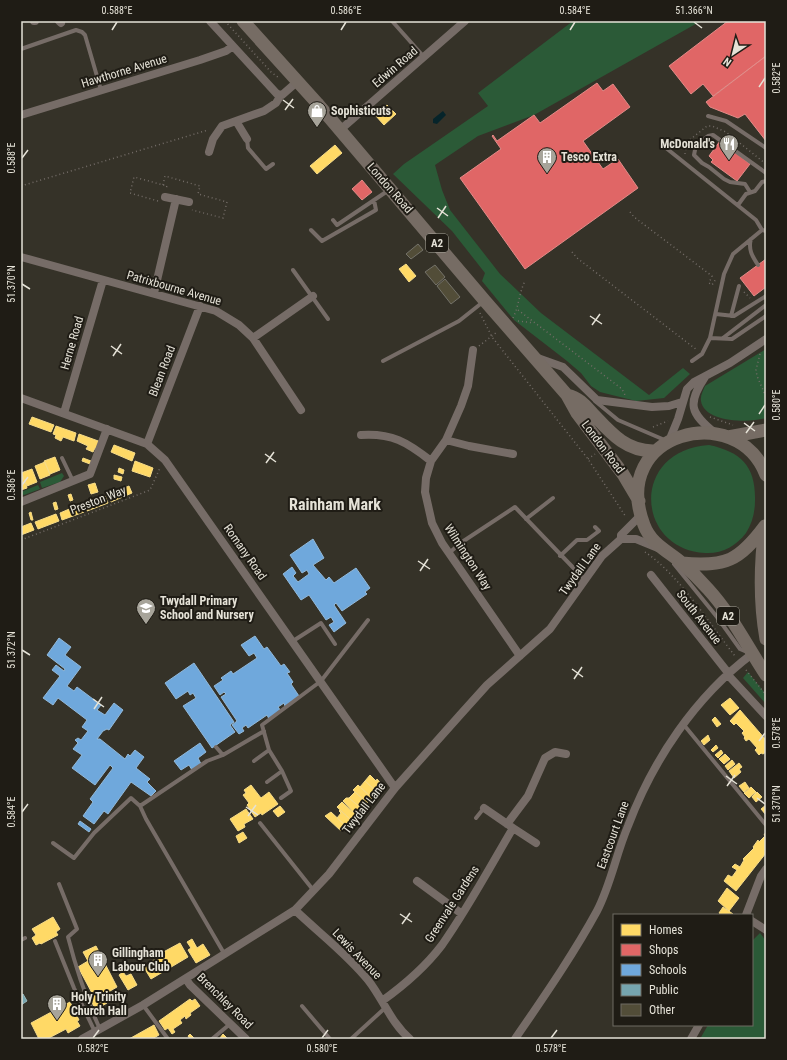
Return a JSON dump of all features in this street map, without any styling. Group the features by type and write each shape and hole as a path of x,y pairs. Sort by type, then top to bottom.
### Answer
{"main road":[{"name":"London Road","path":"243,21 298,81 391,188 481,304 534,357 567,395 577,413 624,474 639,501"},
{"name":"London Road","path":"567,395 577,397 619,441 641,450 654,451"},
{"path":"728,437 766,430"},
{"path":"765,524 747,548 739,555 727,561 708,565 682,563 664,551 654,541 645,527 641,516 638,486 641,472 654,451 669,441 692,433 715,434 728,437 743,445 755,456 766,475"},
{"path":"765,524 760,577 760,598 766,639"},
{"name":"A2","path":"682,563 709,589 766,674"}],"street":[{"path":"210,21 275,92 281,95"},
{"name":"Edwin Road","path":"340,130 465,21"},
{"name":"Hawthorne Avenue","path":"21,115 207,58 226,51 233,46"},
{"path":"209,152 213,139 222,126 266,110 276,103 281,95 298,81"},
{"path":"236,121 247,139"},
{"path":"163,194 175,202 189,202"},
{"path":"154,293 175,202"},
{"name":"Patrixbourne Avenue","path":"21,256 103,280 216,310 239,325 253,338 301,410"},
{"name":"Herne Road","path":"64,413 103,280"},
{"path":"253,338 313,296"},
{"name":"Blean Road","path":"147,444 200,306"},
{"path":"669,441 678,419 687,389 694,382 730,364 766,340"},
{"name":"Wilmington Way","path":"473,350 468,386 446,440 431,460 426,478 426,492 432,522 449,553 520,656"},
{"name":"London Road","path":"534,357 563,367 590,395 597,400 626,405 652,407 669,406 682,402"},
{"path":"706,376 695,393 694,405 701,422 715,434"},
{"name":"Romany Road","path":"21,398 147,444 165,460 395,788"},
{"path":"21,502 90,474 107,429"},
{"path":"361,435 379,434 395,438 413,447 431,460"},
{"path":"446,440 513,454"},
{"name":"Twydall Lane","path":"82,1039 143,1006 295,910 329,874 395,788 487,685 550,629 602,556 621,539 621,535 641,516"},
{"path":"621,539 636,539 664,551"},
{"name":"South Avenue","path":"651,575 729,674 766,716"},
{"name":"Eastcourt Lane","path":"515,1039 597,911 610,880 628,826 646,782 661,757 700,704 729,674 752,654"},
{"name":"Greenvale Gardens","path":"384,1004 441,946 462,914 528,796 545,758 555,752 566,754"},
{"path":"484,808 536,843"},
{"path":"746,914 761,876 766,869"},
{"path":"417,881 462,914"},
{"name":"Lewis Avenue","path":"295,910 355,965 372,985 399,1028 410,1039"},
{"path":"753,921 766,930"},
{"name":"Brenchley Road","path":"186,979 190,985 246,1039"},
{"path":"691,1039 699,1026"}],"lane":[{"path":"392,21 424,57"},
{"path":"21,49 76,30 82,32 85,35 101,90"},
{"path":"708,116 726,121 766,148"},
{"path":"750,192 745,184 730,182 702,163 694,155 696,144 708,136 713,135 766,173"},
{"path":"247,139 248,148 266,169 273,164"},
{"path":"666,148 756,220 764,230 751,238 733,254 723,279 710,338 702,354 692,361"},
{"path":"738,205 750,192 755,191 762,182 766,181"},
{"path":"333,220 337,225 391,188"},
{"path":"311,230 322,241 376,210 374,200"},
{"path":"751,238 749,247 752,257 758,265"},
{"path":"293,270 328,319"},
{"path":"731,316 739,286"},
{"path":"716,314 731,316 766,296"},
{"path":"383,361 459,321 481,304"},
{"path":"723,338 766,305"},
{"path":"710,338 736,338 766,316"},
{"path":"590,395 606,411 618,420 669,441"},
{"path":"62,458 73,481"},
{"path":"526,520 553,498"},
{"path":"449,553 462,542 515,507 560,556 585,580"},
{"path":"560,556 577,540 587,540 599,531 595,527"},
{"path":"664,551 717,617 740,649 752,654"},
{"path":"281,798 292,791 269,750 262,725 321,681 368,620"},
{"path":"293,641 321,623 335,644"},
{"path":"684,725 766,825"},
{"path":"140,806 208,761 223,755 264,731"},
{"path":"216,747 223,755"},
{"path":"254,761 269,750"},
{"path":"267,782 282,771"},
{"path":"53,844 74,858 94,833 131,798 140,806 146,819 225,955"},
{"path":"476,818 484,808"},
{"path":"260,823 314,891"},
{"path":"59,884 77,929 68,937 75,964 98,1030"},
{"path":"55,941 74,988 98,1030"},
{"path":"351,1039 384,1004"},
{"path":"143,1006 168,1039"},
{"path":"302,1006 330,1039"},
{"path":"212,1039 231,1024"}],"path":[{"path":"225,21 271,72 281,80"},
{"path":"21,186 222,126"},
{"path":"156,200 163,194 167,186 163,185 134,177 130,193 156,200 175,202 223,218 227,202 198,194 200,186 165,176 163,185"},
{"path":"630,212 634,217 712,276 709,283 712,285 716,279 723,279"},
{"path":"572,252 702,354"},
{"path":"525,281 520,291 518,310 512,321 535,323"},
{"path":"739,286 754,303"},
{"path":"481,304 492,337 588,459 628,521"},
{"path":"518,310 622,389 625,397"},
{"path":"473,350 492,337"},
{"path":"755,347 760,355 756,370 766,397"},
{"path":"709,416 736,425"},
{"path":"650,428 667,421"},
{"path":"588,459 598,451"},
{"name":"Preston Way","path":"21,540 150,490 165,460"},
{"path":"643,551 658,561 674,578 737,658"},
{"path":"745,669 766,695"}],"green space":[{"path":"573,21 701,21 534,115 478,136 435,165 442,190 450,210 500,274 541,313 649,395 683,368 690,374 664,398 636,401 600,392 591,386 581,373 567,361 514,320 482,281 485,273 452,231 393,174 404,164 488,106 478,93"},
{"path":"766,349 766,418 740,421 729,420 710,414 704,408 701,401 705,386"},
{"path":"709,445 730,452 745,463 750,470 753,479 755,489 755,505 750,526 738,542 723,551 705,553 682,547 665,535 655,518 651,499 655,480 665,463 683,451"},
{"path":"62,473 64,476 60,482 42,488 40,482"},
{"path":"38,485 40,489 24,495 21,494 21,492"},
{"path":"748,672 764,692 766,704 743,678"},
{"path":"760,933 766,941 766,1039 700,1039 707,1026 753,1026 753,940"}],"water":[{"path":"443,111 446,115 437,124 433,123 433,119"}],"building: Homes":[{"path":"387,105 396,114 384,125 375,115"},
{"path":"335,145 342,153 317,174 310,166"},
{"path":"406,264 416,276 409,282 399,269"},
{"path":"32,417 54,425 51,432 29,424"},
{"path":"56,426 76,433 74,441 63,437 61,441 55,438 56,435 53,434"},
{"path":"79,434 101,442 99,449 95,448 93,452 86,449 88,446 77,441"},
{"path":"114,445 135,453 132,461 111,452"},
{"path":"55,457 60,470 50,474 44,461"},
{"path":"83,458 91,461 90,464 82,461"},
{"path":"135,461 153,468 150,477 132,471"},
{"path":"45,462 50,475 40,479 35,466"},
{"path":"119,468 124,470 123,474 118,472"},
{"path":"32,469 37,482 27,486 21,473"},
{"path":"22,474 27,488 21,490 21,475"},
{"path":"114,475 122,477 121,481 114,479"},
{"path":"95,483 98,492 91,494 88,485"},
{"path":"129,486 132,493 111,502 108,495"},
{"path":"71,494 73,500 70,501 68,495"},
{"path":"105,496 108,503 87,511 84,503"},
{"path":"56,502 58,509 55,510 53,503"},
{"path":"81,504 84,512 62,520 60,513"},
{"path":"31,512 33,520 31,520 29,513"},
{"path":"56,514 59,521 38,529 35,522"},
{"path":"31,523 34,530 21,535 21,527"},
{"path":"730,698 739,708 730,715 721,705"},
{"path":"740,710 766,740 766,752 763,754 761,753 759,755 755,750 757,748 749,739 746,741 744,738 745,737 742,733 744,731 736,723 734,725 730,721"},
{"path":"715,717 721,724 717,727 712,720"},
{"path":"708,735 710,740 704,745 701,741"},
{"path":"716,745 718,748 713,752 711,750"},
{"path":"721,750 723,753 718,758 715,755"},
{"path":"725,754 730,759 724,764 719,759"},
{"path":"732,760 735,764 728,770 725,766"},
{"path":"739,763 742,767 739,769 741,772 734,778 729,771"},
{"path":"370,775 376,781 377,779 383,786 377,792 365,781"},
{"path":"365,781 377,792 372,798 360,787"},
{"path":"745,782 749,788 744,792 739,786"},
{"path":"251,785 261,798 269,792 278,804 262,815 261,813 255,817 247,805 249,803 243,795 246,793 244,790"},
{"path":"358,785 372,798 367,803 353,790"},
{"path":"751,787 756,792 749,798 744,793"},
{"path":"355,792 367,803 362,809 349,798"},
{"path":"757,792 762,797 756,802 752,797"},
{"path":"346,798 349,798 362,809 356,815 343,801"},
{"path":"342,802 356,815 351,820 337,807"},
{"path":"766,805 766,815 761,809"},
{"path":"280,806 285,812 278,817 273,811"},
{"path":"246,809 253,819 244,824 245,827 238,831 230,819"},
{"path":"340,810 351,820 346,826 337,818 341,813 339,811"},
{"path":"331,812 346,826 341,831 325,816"},
{"path":"243,832 247,838 239,843 236,836"},
{"path":"766,832 766,853 736,891 724,881 728,875 732,877 737,870 732,867 735,864 740,867 744,860 743,859 754,848 753,847 758,840 759,842 765,836 764,835"},
{"path":"727,888 739,898 729,911 718,901"},
{"path":"723,907 733,914 720,914 719,913"},
{"path":"53,917 60,929 56,932 58,935 36,945 32,938 36,935 32,929"},
{"path":"192,939 197,948 203,944 210,955 196,963 188,950 191,948 187,942"},
{"path":"180,943 188,957 151,979 143,966 146,964 148,967 152,965 150,962 158,958 156,956"},
{"name":"Gillingham Labour Club","path":"96,946 117,987 103,995 107,1003 95,1010 89,994 92,993 78,967 88,961 83,952"},
{"path":"123,972 126,976 131,974 137,985 128,990 119,975"},
{"path":"190,999 192,1001 195,999 200,1006 190,1013 191,1015 186,1019 185,1016 180,1020 182,1023 173,1029 175,1032 172,1034 168,1028 165,1030 159,1021"},
{"name":"Holy Trinity Church Hall","path":"70,1002 79,1020 77,1021 80,1026 68,1033 66,1029 47,1039 39,1039 31,1023"},
{"path":"154,1025 159,1035 152,1039 129,1039"},
{"path":"190,1034 195,1039 190,1039 188,1036"},
{"path":"223,1034 227,1038 226,1039 220,1038"}],"building: Shops":[{"path":"728,21 766,21 766,56 713,96 703,84 691,94 669,66"},
{"path":"766,56 766,141 745,114 738,118 710,107 706,102"},
{"name":"Tesco Extra","path":"597,83 603,91 613,84 630,107 583,141 603,169 618,159 638,188 525,269 460,178 501,149 492,136 493,135 497,141 534,115 540,123"},
{"name":"McDonald's","path":"720,141 750,164 737,181 711,162 713,160 709,156"},
{"path":"362,180 372,192 362,200 352,189"},
{"path":"766,259 766,287 754,296 740,278"}],"building: Schools":[{"path":"313,539 324,558 313,565 326,580 329,577 334,583 356,568 370,588 365,592 367,594 342,611 336,603 334,605 346,623 334,632 329,625 334,622 331,617 326,620 309,595 301,600 283,574 292,567 296,573 293,576 298,582 309,574 307,570 302,573 290,555"},
{"path":"255,636 264,649 267,647 281,666 284,664 290,672 287,673 293,682 291,684 299,696 285,706 284,703 278,707 281,711 269,719 267,715 248,728 246,725 242,728 244,731 239,734 232,725 237,721 221,697 226,694 224,692 220,695 214,686 223,680 221,678 231,671 233,674 257,658 254,653 249,656 241,645"},
{"path":"59,638 71,647 65,655 81,667 67,686 74,691 77,687 101,705 97,710 105,715 114,703 123,710 109,730 107,729 103,731 97,739 100,739 125,759 128,754 130,756 135,750 144,757 136,768 150,779 147,782 156,791 151,796 131,782 108,814 104,811 94,824 83,816 93,802 90,799 113,768 110,765 95,785 72,768 82,755 73,749 78,743 75,740 78,738 81,740 88,731 82,727 87,720 58,698 53,705 43,698 60,676 52,670 56,665 64,671 65,669 47,655"},
{"path":"194,663 234,722 230,725 235,732 212,748 183,706 196,698 193,693 190,695 188,691 176,699 165,683"},
{"path":"200,743 206,752 198,758 201,764 192,770 189,765 181,770 174,761"},
{"path":"80,821 91,829 89,832 78,824"}],"building: Public":[{"path":"23,994 27,1001 21,1005 21,995"}],"building: Other":[{"path":"418,244 423,250 411,259 406,254"},
{"path":"435,265 445,277 436,285 425,272"},
{"path":"445,279 460,297 451,304 437,286"}],"place":[{"name":"Sophisticuts","path":"317,128"},
{"name":"McDonald's","path":"729,161"},
{"name":"Tesco Extra","path":"547,174"},
{"name":"Twydall Primary School and Nursery","path":"146,625"},
{"name":"Gillingham Labour Club","path":"98,977"},
{"name":"Holy Trinity Church Hall","path":"57,1021"}],"district":[{"name":"Rainham Mark","path":"335,504"}]}
